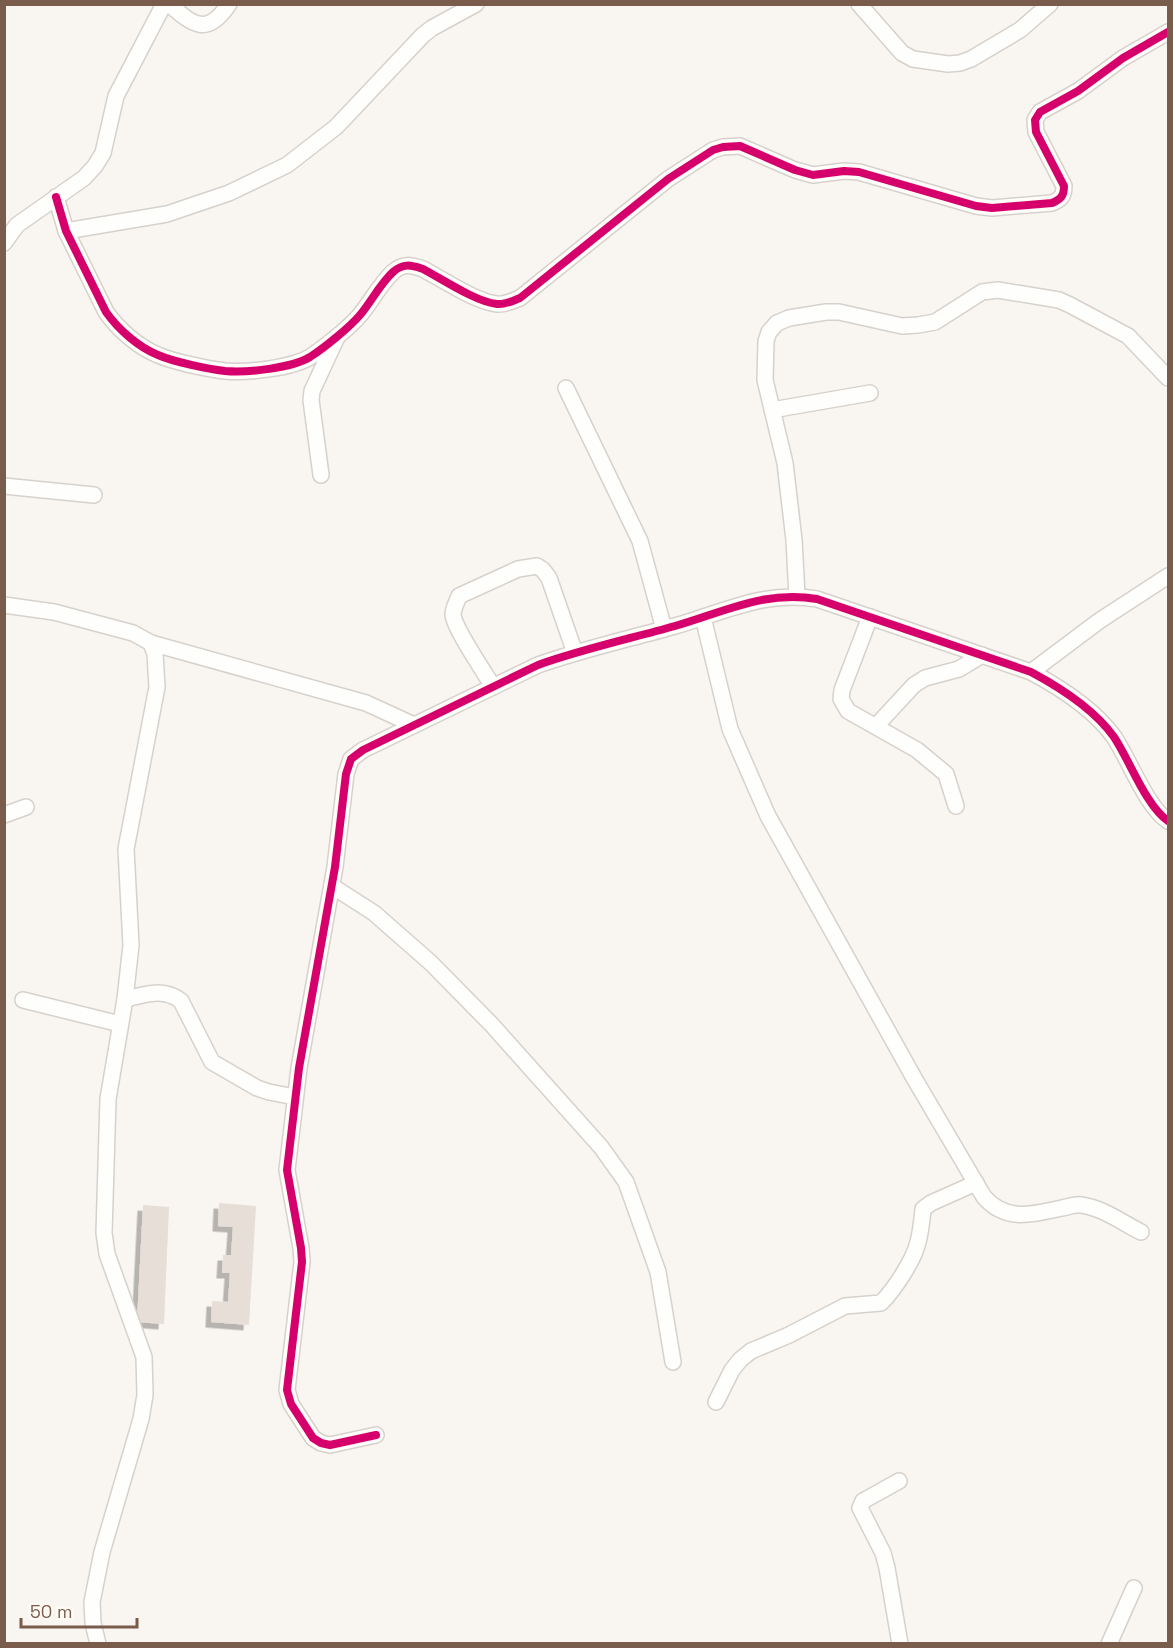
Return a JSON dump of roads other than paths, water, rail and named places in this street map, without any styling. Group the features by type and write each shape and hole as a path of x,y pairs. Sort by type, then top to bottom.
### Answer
{"street":[{"path":"4,243 17,225 84,178 95,166 103,153 116,96 166,4 189,22 207,26 230,4"},
{"path":"66,231 168,214 229,194 287,165 336,127 423,35 476,4"},
{"path":"860,4 902,53 913,59 948,64 971,59 1020,30 1050,4"},
{"path":"56,197 66,231 106,312 113,322 143,347 160,356 226,371 299,363 358,318 392,273 403,265 423,269 484,301 507,304 520,298 668,179 713,150 723,147 740,146 795,170 813,175 844,171 859,172 976,206 992,208 1052,202 1060,199 1064,194 1064,186 1036,132 1035,120 1040,112 1078,91 1123,58 1168,32"},
{"path":"797,596 794,540 785,463 765,380 766,341 777,323 789,318 839,312 902,326 918,325 935,322 989,290 1059,300 1070,305 1128,336 1168,378"},
{"path":"321,475 311,400 316,382 339,333"},
{"path":"299,363 316,382"},
{"path":"566,388 640,541 664,629"},
{"path":"772,410 870,393"},
{"path":"4,486 94,495"},
{"path":"493,687 459,629 453,615 455,605 459,596 518,569 537,566 549,578 575,653"},
{"path":"1032,672 1099,621 1168,576"},
{"path":"376,1435 330,1445 321,1443 313,1438 297,1414 287,1390 302,1262 286,1170 301,1053 332,886 346,774 351,759 363,750 538,665 763,599 797,596 870,617 1032,672 1052,683 1100,719 1114,738 1152,805 1168,821"},
{"path":"4,605 54,612 134,633 151,644 366,703 414,725"},
{"path":"703,617 725,714 768,816 908,1068 984,1197 1000,1212 1030,1215 1079,1204 1092,1207 1141,1232"},
{"path":"870,617 842,690 841,699 848,711 917,750 946,774 956,806"},
{"path":"98,1644 93,1623 92,1602 102,1552 141,1419 145,1395 144,1357 107,1254 104,1233 108,1099 125,999 131,945 126,849 157,687 155,654 151,644"},
{"path":"876,726 914,685 925,678 959,669 982,655"},
{"path":"4,814 26,807"},
{"path":"332,886 374,913 431,963 492,1025 601,1147 626,1182 634,1199 658,1272 674,1362"},
{"path":"125,999 160,992 173,995 181,1001 212,1062 257,1088 295,1097"},
{"path":"23,1000 120,1024"},
{"path":"716,1402 732,1370 750,1352 789,1335 844,1306 881,1303 888,1296 918,1243 923,1209 930,1203 976,1183"},
{"path":"899,1481 863,1501 860,1508 883,1553 900,1644"},
{"path":"1109,1644 1134,1588"}]}
